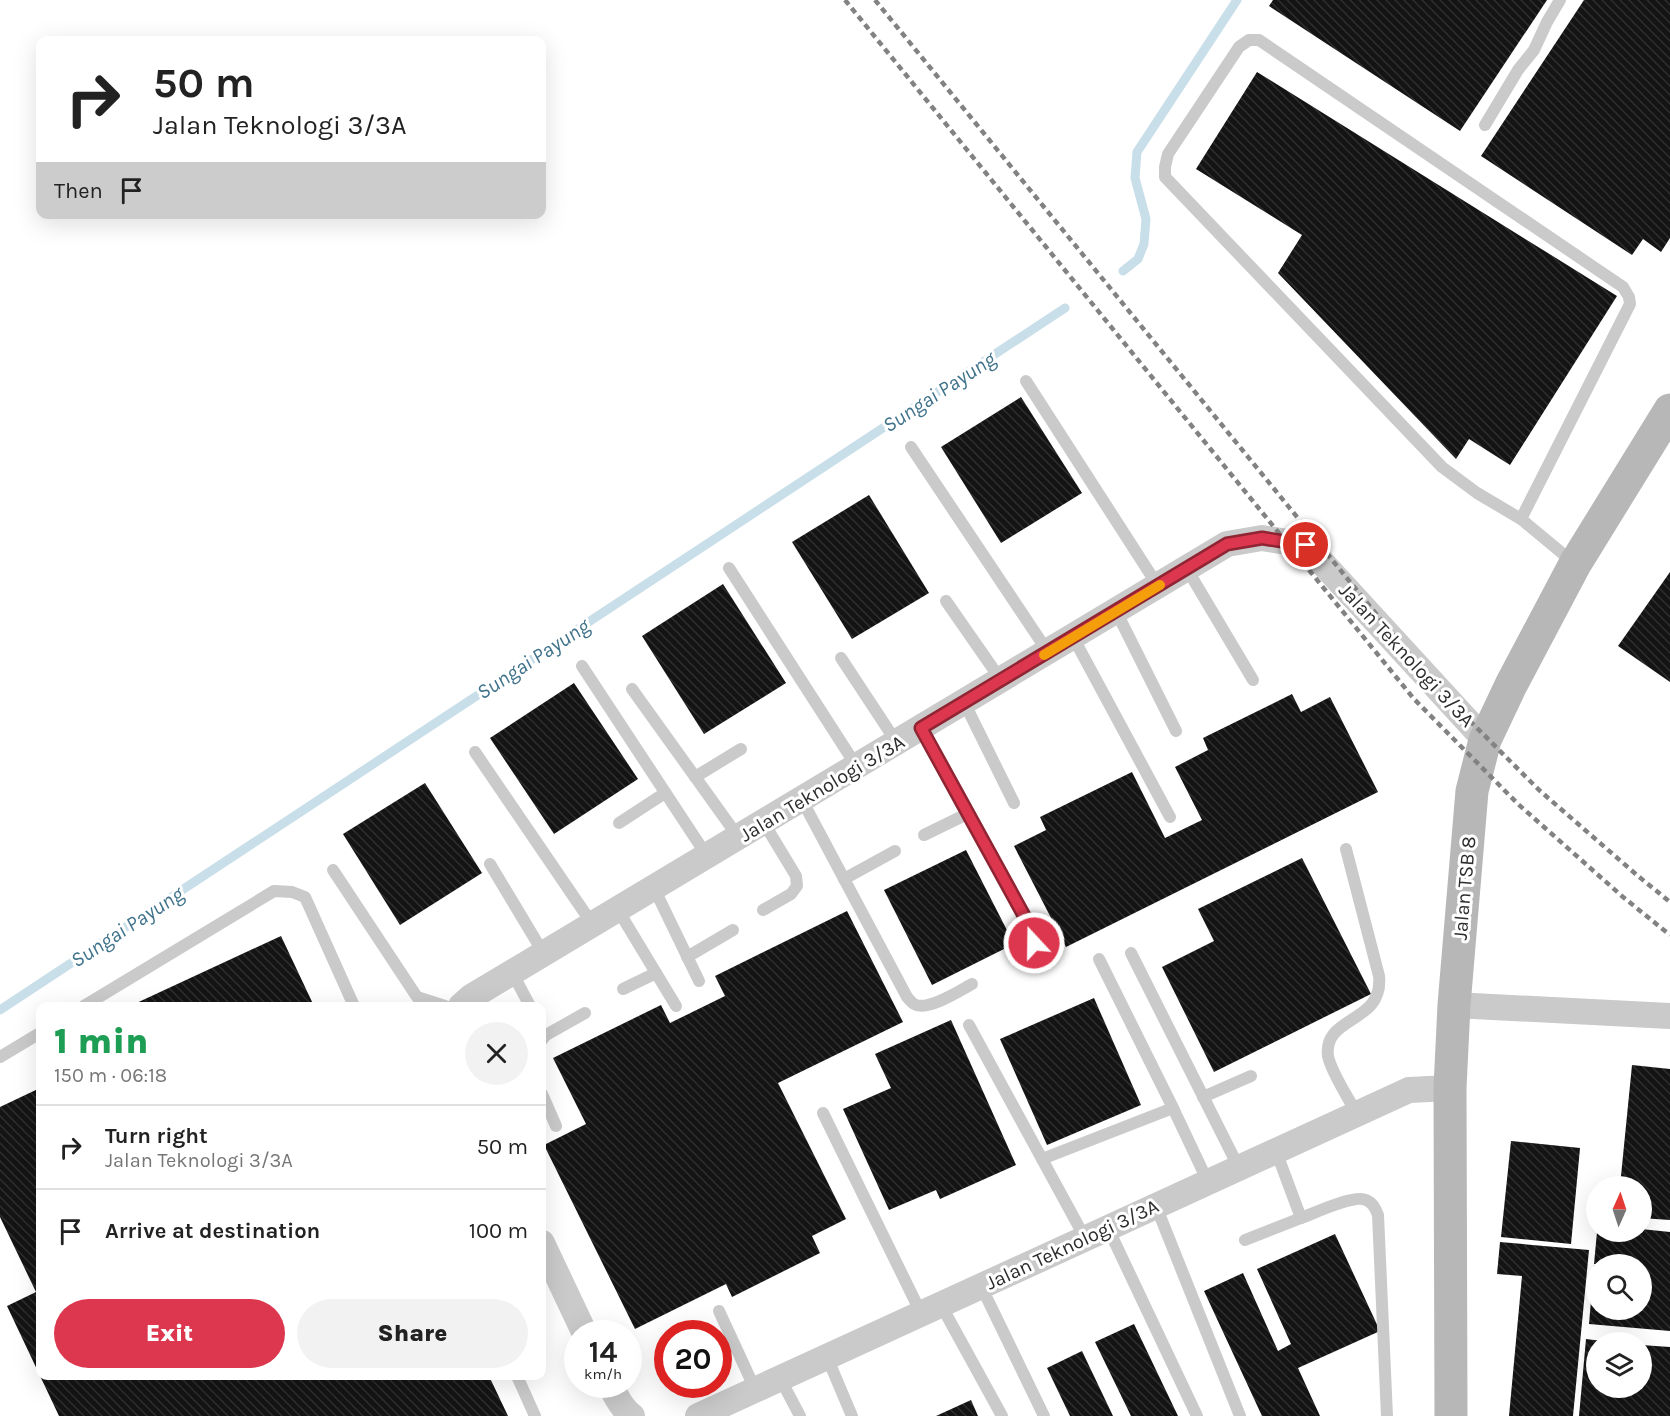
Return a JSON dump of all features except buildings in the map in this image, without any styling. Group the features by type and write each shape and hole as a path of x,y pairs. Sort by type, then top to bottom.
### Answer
{"street":[{"name":"Jalan TSB 8","path":"1451,1416 1450,1088 1454,1005 1472,791 1485,740 1511,685 1575,564 1670,410"},
{"name":"Jalan Teknologi 3/3A","path":"465,1002 1227,544 1262,538 1306,545 1485,740"},
{"path":"1454,1005 1670,1016"},
{"name":"Jalan Teknologi 3/3A","path":"698,1416 1409,1090 1450,1088"},
{"path":"546,1251 578,1320"},
{"path":"617,1398 632,1416"}],"lane":[{"path":"1485,125 1518,70 1534,50 1560,0"},
{"path":"1521,519 1630,304 1629,297 1623,287 1298,66 1258,40 1249,40 1239,47 1168,154 1165,177 1442,467 1477,493 1521,519 1575,564"},
{"path":"1026,381 1158,586"},
{"path":"911,447 1048,652"},
{"path":"729,568 857,767"},
{"path":"1187,569 1253,680"},
{"path":"946,601 1001,680"},
{"path":"1116,611 1176,731"},
{"path":"1073,637 1170,817"},
{"path":"841,658 897,743"},
{"path":"582,666 707,856"},
{"path":"632,688 739,838"},
{"path":"964,702 1014,803"},
{"path":"921,728 1033,932 1034,943 1027,951 1018,955"},
{"path":"695,777 741,749"},
{"path":"475,752 593,925"},
{"path":"620,822 665,793"},
{"path":"802,800 907,997 913,1004 931,1005 972,984"},
{"path":"924,835 967,813"},
{"path":"763,910 791,894 797,886 796,876 764,823"},
{"path":"1346,849 1380,986 1374,1003 1342,1026 1334,1034 1329,1044 1328,1055 1332,1066 1357,1114"},
{"path":"844,879 895,851"},
{"path":"490,864 544,954"},
{"path":"333,870 417,997 433,1002"},
{"path":"654,888 699,981"},
{"path":"91,1002 274,891 292,892 305,897 352,1002"},
{"path":"618,910 675,1006"},
{"path":"687,957 733,930"},
{"path":"1131,953 1239,1168"},
{"path":"1099,959 1208,1182"},
{"path":"623,988 656,973"},
{"path":"513,974 528,1002"},
{"path":"546,1032 585,1013"},
{"path":"969,1025 1042,1159 1096,1233 1197,1416"},
{"path":"0,1057 36,1035"},
{"path":"1203,1097 1251,1076"},
{"path":"546,1103 556,1126"},
{"path":"1042,1159 1173,1108"},
{"path":"823,1113 931,1309 1002,1416"},
{"path":"1276,1151 1301,1218"},
{"path":"1245,1240 1353,1199 1364,1199 1374,1204 1378,1215 1387,1416"},
{"path":"1156,1206 1240,1416"},
{"path":"981,1286 1044,1416"},
{"path":"719,1311 755,1389"},
{"path":"827,1357 852,1416"},
{"path":"780,1378 800,1416"},
{"path":"519,1380 535,1416"}],"waterway":[{"name":"Sungai Payung","path":"1123,271 1138,259 1144,244 1146,219 1135,178 1137,152 1237,0"},
{"name":"Sungai Payung","path":"0,1010 1065,308"}],"railway":[{"path":"845,0 1414,699 1518,804 1623,897 1670,935"},
{"path":"875,0 1435,686 1539,790 1670,902"}],"slow traffic":[{"path":"1044,655 1160,585"}],"route":[{"path":"1034,943 1033,932 921,728 1227,544 1262,538 1306,545"}]}
